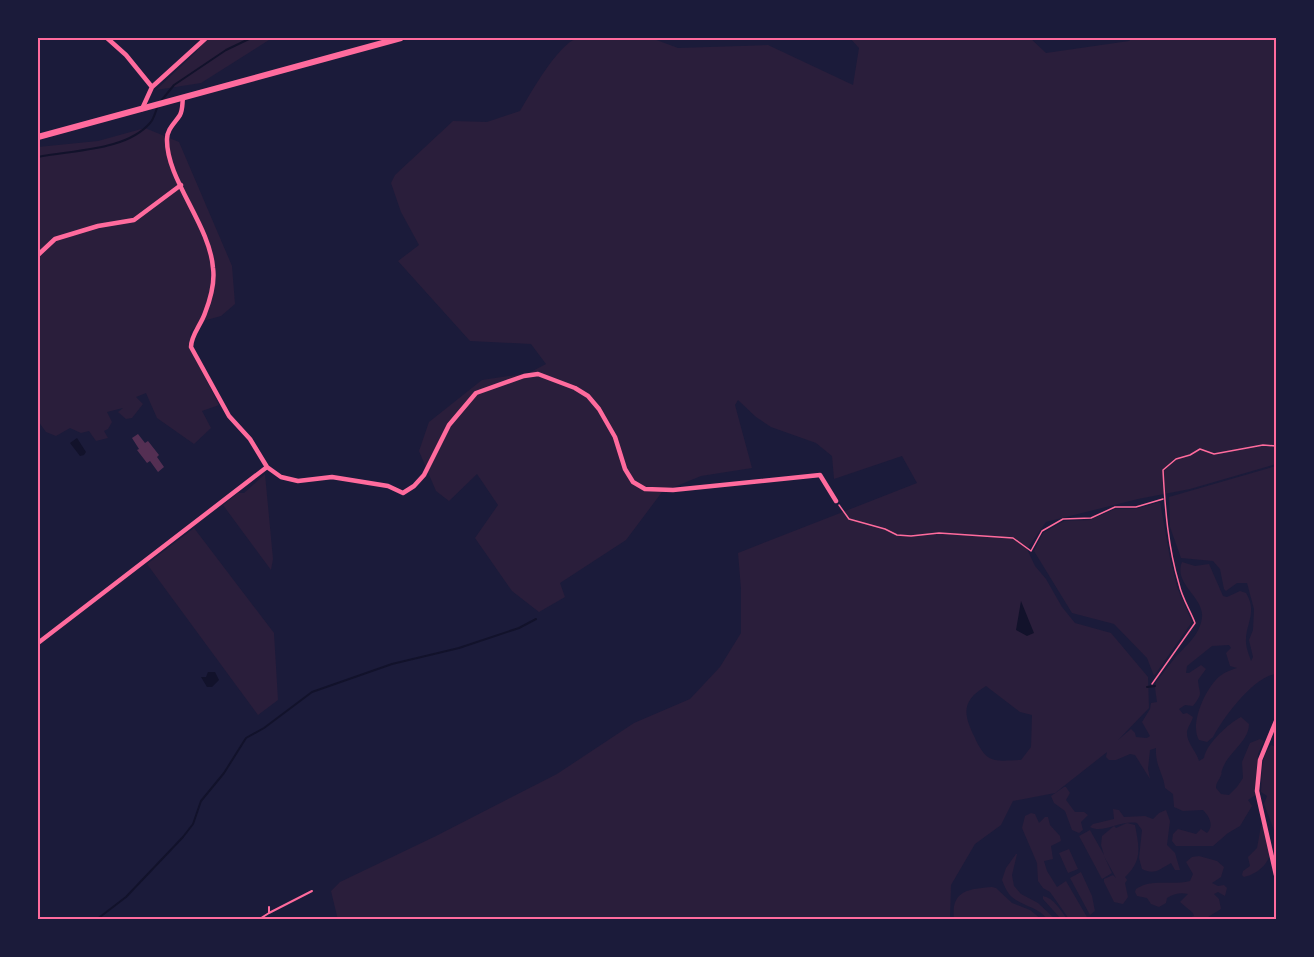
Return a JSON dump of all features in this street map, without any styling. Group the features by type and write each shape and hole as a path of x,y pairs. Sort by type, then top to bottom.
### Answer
{"main road":[{"path":"38,137 401,38"}],"street":[{"path":"107,38 126,55 152,87"},
{"path":"142,109 152,87 206,38"},
{"path":"183,98 181,114 169,130 167,140 173,169 203,230 213,268 211,292 205,314 191,340 191,346 229,416 250,439 267,467 281,477 298,481 332,477 388,486 403,493 414,486 424,475 449,425 476,393 524,376 538,374 575,388 588,396 599,409 615,437 625,469 633,482 645,489 673,490 820,475 836,501"},
{"path":"38,255 55,239 98,226 134,220 181,185"},
{"path":"38,644 267,467"},
{"path":"1276,721 1260,760 1257,791 1276,874"}],"lane":[{"path":"258,920 312,891"},
{"path":"269,907 269,913"}],"path":[{"path":"1152,684 1196,623 1179,587 1172,557 1163,499 1163,470 1176,459 1200,449 1214,454 1263,445 1276,446"},
{"path":"836,501 849,519 885,529 897,535 939,533 1013,538 1031,550 1042,531 1063,519 1091,518 1115,507 1136,507 1163,499"}],"shaded area":[{"path":"202,38 272,38 201,83 156,90 197,51"},
{"path":"577,38 651,38 678,48 768,45 853,85 859,48 850,38 1030,38 1046,53 1129,41 1132,38 1276,38 1276,464 1190,489 1138,499 1046,522 1027,549 1035,566 1075,623 1111,633 1148,677 1149,708 1118,740 1131,729 1136,737 1147,738 1150,736 1142,722 1150,709 1151,703 1157,702 1156,682 1191,640 1201,624 1201,610 1182,577 1180,570 1182,562 1195,566 1209,564 1223,596 1227,597 1240,591 1246,593 1251,613 1246,644 1251,661 1253,657 1249,640 1253,630 1254,609 1247,583 1237,583 1226,591 1220,569 1213,561 1181,558 1170,527 1169,497 1276,466 1276,674 1258,682 1240,699 1213,737 1207,742 1199,740 1196,725 1200,706 1209,688 1220,676 1237,668 1230,666 1226,653 1231,648 1229,645 1212,646 1187,666 1186,673 1201,665 1206,669 1198,680 1199,698 1193,706 1185,705 1179,709 1183,714 1187,713 1193,717 1187,735 1199,761 1204,758 1213,740 1230,724 1241,717 1249,724 1242,742 1228,758 1222,770 1216,788 1221,794 1229,795 1243,778 1242,762 1250,743 1260,739 1264,741 1258,754 1257,794 1248,800 1252,806 1240,826 1213,846 1176,846 1172,841 1173,834 1178,829 1196,834 1201,829 1207,833 1211,824 1208,816 1203,810 1183,811 1174,807 1173,794 1165,788 1156,748 1150,750 1148,769 1150,779 1135,755 1130,754 1116,760 1109,760 1106,757 1107,752 1055,793 1013,801 1001,825 975,844 951,885 950,919 338,920 331,891 340,882 557,774 634,723 690,699 720,667 741,633 738,553 917,483 902,456 834,479 832,456 816,443 771,427 738,400 735,405 752,468 701,476 662,492 626,540 560,583 565,597 539,612 512,591 475,538 498,505 477,474 449,501 436,491 419,451 429,422 482,380 529,373 546,364 531,344 470,341 398,261 419,245 401,212 391,183 395,175 453,121 487,122 520,111 553,59","holes":["986,686 1020,712 1032,715 1031,747 1021,760 991,759 979,745 968,722 968,703"]},
{"path":"145,128 179,142 232,266 235,304 221,316 203,321 190,332 190,348 219,405 202,411 211,428 194,444 157,418 146,393 136,397 143,404 132,418 126,419 118,412 123,408 107,412 112,422 104,431 108,438 96,441 89,431 81,433 70,428 56,436 46,432 38,421 38,147 98,141"},
{"path":"77,438 86,452 84,455 80,456 70,443"},
{"path":"265,474 273,559 271,570 223,505 238,493 244,493"},
{"path":"1160,502 1177,587 1192,622 1154,676 1147,658 1114,624 1072,613 1034,551 1043,533 1064,521 1090,520 1115,509 1136,509"},
{"path":"194,528 274,633 278,700 258,715 147,564"},
{"path":"1021,601 1034,633 1027,636 1016,630"},
{"path":"208,672 215,672 219,680 212,687 207,687 201,677 206,677"},
{"path":"1271,745 1276,747 1276,830 1274,830 1264,804 1267,796 1261,792 1263,761"},
{"path":"1064,787 1070,793 1066,800 1075,812 1084,812 1088,815 1081,822 1083,830 1079,833 1072,830 1065,811 1054,803 1051,796"},
{"path":"1113,809 1119,810 1124,817 1145,816 1153,819 1166,810 1170,821 1167,845 1175,853 1180,870 1175,870 1171,863 1151,872 1142,869 1139,858 1142,830 1137,823 1124,823 1100,829 1090,827 1093,824 1114,819"},
{"path":"1035,814 1039,823 1048,817 1050,825 1060,836 1061,841 1051,846 1053,859 1044,861 1057,887 1066,881 1087,917 1084,919 1069,919 1050,892 1038,881 1037,863 1022,828 1025,816"},
{"path":"1127,823 1135,825 1138,853 1135,865 1125,877 1128,897 1123,904 1114,902 1104,882 1104,879 1113,875 1116,878 1104,856 1112,873 1102,879 1079,836 1090,830 1104,855 1101,845 1102,836 1114,826 1116,828"},
{"path":"1261,826 1263,826 1265,835 1269,836 1271,843 1269,857 1257,872 1244,877 1243,871 1250,866 1248,857 1257,848"},
{"path":"1069,849 1078,869 1068,873 1059,853"},
{"path":"1016,854 1012,875 1014,886 1021,894 1038,903 1055,919 1047,919 1039,911 1013,898 1007,891 1002,880 1006,868"},
{"path":"1199,856 1217,861 1224,867 1221,877 1212,883 1218,886 1224,885 1227,888 1225,896 1218,892 1214,894 1219,899 1221,909 1208,917 1195,919 1191,917 1194,916 1193,913 1180,902 1188,894 1172,895 1167,898 1166,903 1159,907 1151,904 1147,898 1137,896 1136,889 1149,884 1190,881 1193,874 1186,862 1192,857"},
{"path":"1081,872 1092,896 1095,911 1090,915 1070,878"},
{"path":"992,887 1012,903 1030,910 1041,919 954,919 955,902 962,893"},
{"path":"1043,896 1054,902 1067,919 1061,919 1043,899"}],"building":[{"path":"138,434 145,443 148,441 159,455 157,457 164,467 158,472 150,461 147,463 137,450 139,449 132,438"}],"waterway":[{"path":"161,101 174,85 226,50 251,38"},
{"path":"38,157 98,148 127,139 150,123 158,106"},
{"path":"96,920 126,897 183,837 193,824 201,801 224,773 246,738 264,728 312,692 392,664 459,648 519,628 536,619"},
{"path":"1147,687 1155,686"}]}
